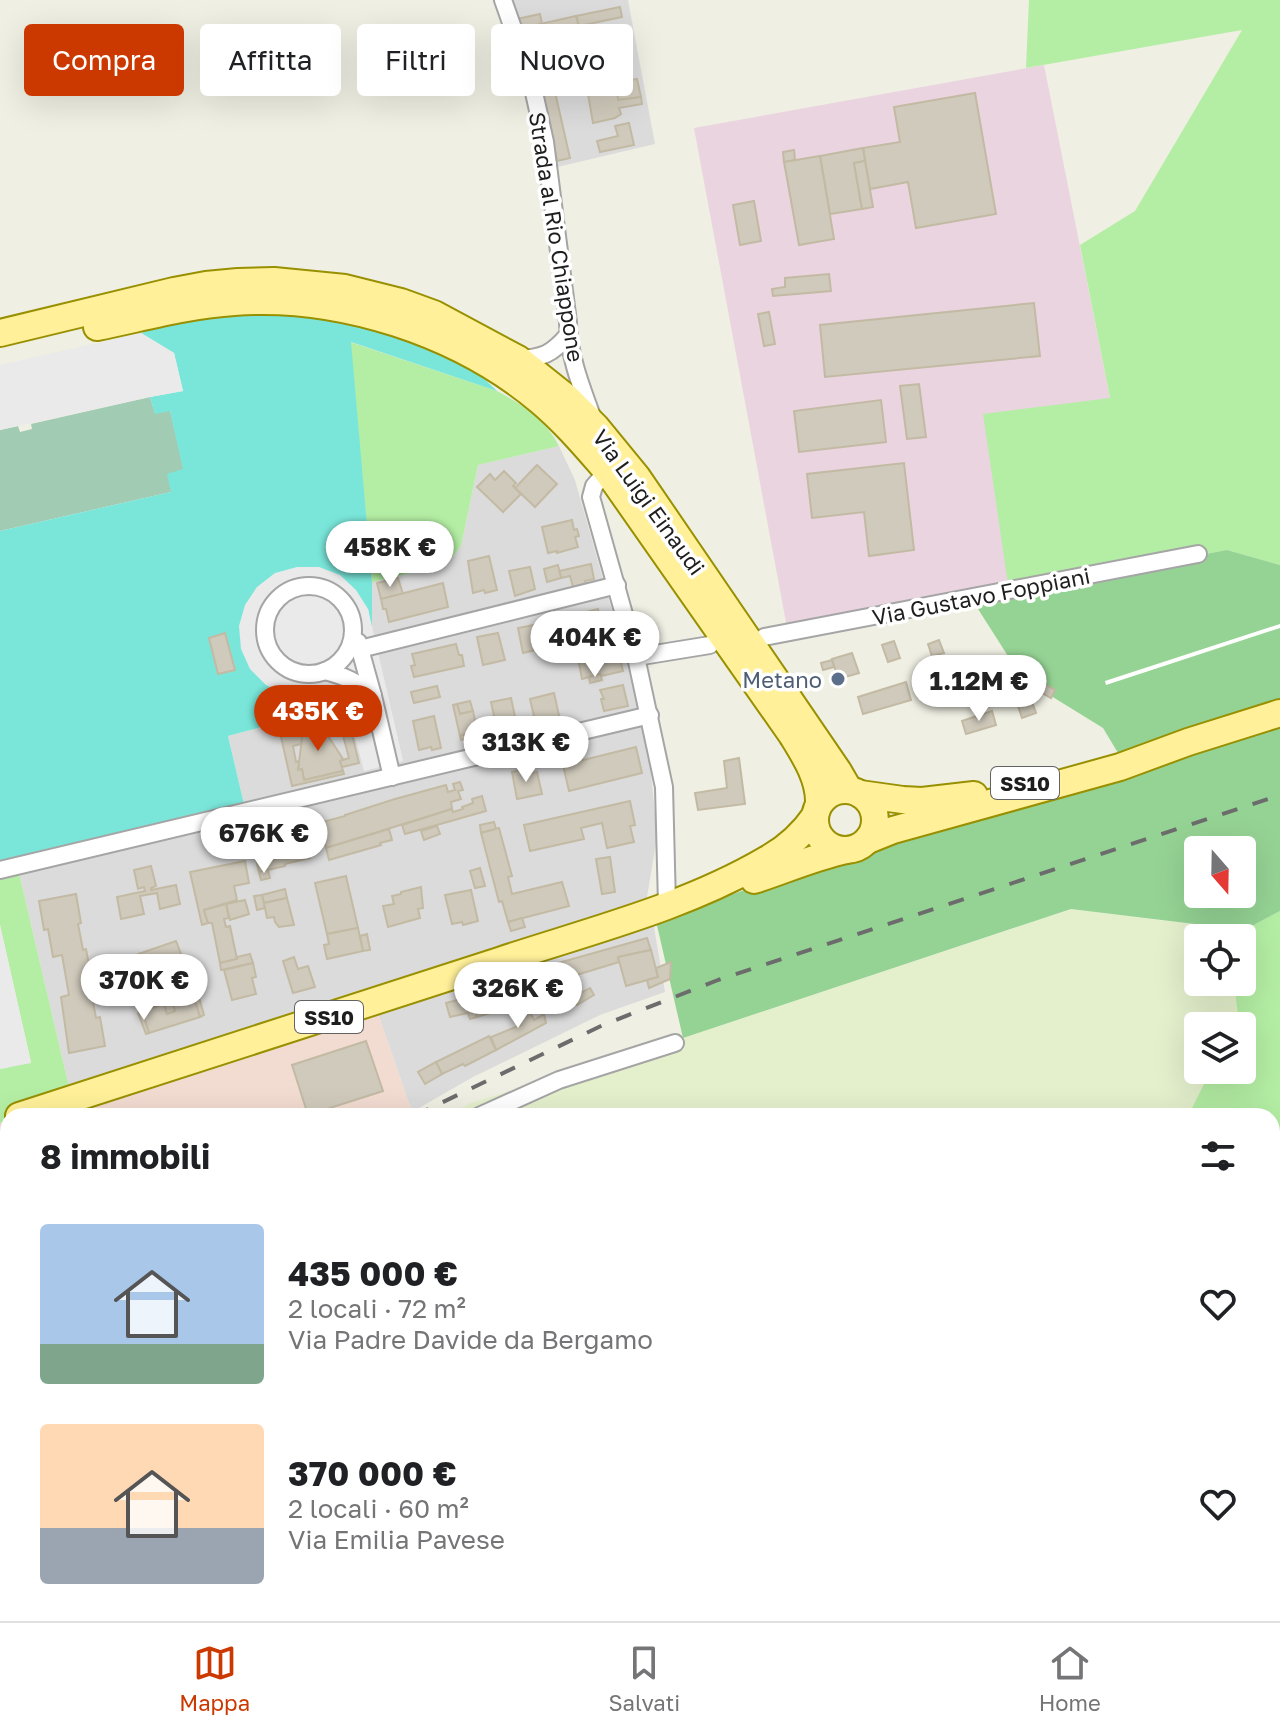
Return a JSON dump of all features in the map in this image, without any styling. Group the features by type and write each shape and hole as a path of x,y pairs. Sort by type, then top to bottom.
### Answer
{"main road":[{"name":"Via Luigi Einaudi","path":"0,333 206,285 274,281 345,288 401,302 434,314 518,359 567,398 596,427 637,477 855,792"},
{"name":"Via Luigi Einaudi","path":"0,350 203,306 280,301 385,319 482,360 540,401 583,442 607,471 792,735 808,761 819,794 817,810"},
{"name":"SS10","path":"44,1108 676,902 781,872 893,830 1120,767 1280,713"},
{"name":"SS10","path":"676,902 744,872 786,848 805,831 825,797 840,790 922,801 979,794 1188,743"},
{"path":"823,749 851,771 901,791 979,794"},
{"path":"817,810 816,829 823,840 833,848 857,845 875,824 875,815 867,799 855,792"}],"street":[{"name":"Strada al Rio Chiappone","path":"503,0 531,79 545,142 568,335 596,427"},
{"path":"518,359 534,359 556,350 568,335"},
{"path":"607,471 594,486 591,497 650,715 664,787 676,902"},
{"name":"Via Gustavo Foppiani","path":"764,637 1198,554"},
{"path":"360,649 617,585"},
{"path":"354,629 352,643 337,665 311,674 296,672 272,655 266,641 265,626 277,600 303,586 332,592 344,602 351,615 392,777"},
{"path":"636,657 710,645"},
{"path":"325,671 346,677 373,696"},
{"path":"0,870 650,715"},
{"path":"497,1108 559,1080 675,1043"}],"shaded area":[{"path":"505,0 628,0 632,24 511,24"},
{"path":"633,27 655,144 549,169 530,96 633,96"},
{"path":"1044,65 1110,398 1009,591 788,633 694,128"},
{"path":"223,313 290,315 385,329 469,364 497,391 351,342 372,582 372,631 368,609 286,695 308,698 321,711 228,736 246,813 0,873 0,531 171,492 167,474 183,469 170,411 155,414 150,397 183,391 174,353 141,333 172,321"},
{"path":"141,333 174,353 183,391 0,430 0,365"},
{"path":"559,446 575,480 639,706 651,772 657,837 646,903 654,927 665,992 600,1015 473,1077 419,1108 411,1108 375,1005 72,1100 18,869 246,813 228,736 320,711 308,698 343,690 403,761 372,631 372,582 446,565 461,546 478,465"},
{"path":"297,567 319,567 340,575 356,590 368,609 403,761 364,771 343,690 308,698 286,695 266,685 250,669 241,649 239,626 245,605 257,587 275,573"},
{"path":"0,925 31,1063 0,1069"},
{"path":"375,1005 411,1108 47,1108"}],"green space":[{"path":"1029,0 1280,0 1280,565 1227,550 1009,591 983,414 1110,398 1080,245 1135,211 1242,30 1026,68"},
{"path":"350,342 497,391 532,414 547,428 559,446 478,465 461,546 446,565 372,582"},
{"path":"150,397 155,413 170,410 184,470 171,492 0,531 0,430 18,426 20,432 32,429 31,424"},
{"path":"1227,550 1280,565 1280,911 1255,924 1195,924 1071,909 683,1038 656,921 1121,758 1103,728 1022,678 971,598"},
{"path":"18,869 72,1100 47,1108 0,1108 0,1069 31,1062 0,925 0,873"},
{"path":"1072,909 1192,924 1184,924 1184,996 1236,996 1237,1012 1184,1012 1184,1084 1204,1084 1192,1108 461,1108 683,1038"},
{"path":"1280,911 1280,1108 1192,1108 1204,1084 1256,1084 1256,1012 1237,1012 1236,996 1256,996 1255,924"}],"pier":[{"path":"1280,624 1280,628 1106,685 1105,681"}],"building":[{"path":"620,7 622,17 578,24 576,16"},
{"path":"540,14 542,24 518,24 517,19"},
{"path":"576,16 578,24 540,24"},
{"path":"637,79 641,97 618,100 617,96 633,96 633,80"},
{"path":"975,93 996,214 916,228 908,182 870,189 863,148 900,142 894,107"},
{"path":"542,96 556,96 570,158 557,161"},
{"path":"588,96 617,96 618,100 641,97 642,104 619,108 621,114 615,118 593,123"},
{"path":"629,123 634,145 600,152 597,141 618,136 615,126"},
{"path":"863,148 865,161 854,163 862,209 830,214 820,156"},
{"path":"794,150 795,160 784,162 783,152"},
{"path":"820,156 834,239 799,245 784,162"},
{"path":"865,161 873,207 862,209 854,163"},
{"path":"754,201 761,241 740,245 733,205"},
{"path":"829,274 831,291 773,296 772,289 785,287 785,278"},
{"path":"1034,303 1040,356 825,377 820,325"},
{"path":"769,312 775,344 764,346 758,314"},
{"path":"919,384 926,437 907,439 900,386"},
{"path":"881,400 886,442 799,452 794,411"},
{"path":"904,463 914,550 869,556 864,512 812,518 807,474"},
{"path":"537,465 557,484 535,507 515,488"},
{"path":"504,471 516,483 513,486 521,494 503,512 477,487 490,474 495,480"},
{"path":"572,520 579,536 575,537 578,547 548,553 542,527"},
{"path":"489,556 497,590 473,593 468,561"},
{"path":"591,564 594,579 585,581 586,584 573,587 570,576 561,578 559,571"},
{"path":"558,565 561,578 547,582 544,569"},
{"path":"530,567 535,589 515,596 509,571"},
{"path":"398,578 403,594 381,599 377,583"},
{"path":"443,583 448,607 389,622 381,599"},
{"path":"598,609 603,630 595,632 590,611"},
{"path":"590,611 595,632 581,635 576,615"},
{"path":"539,624 544,648 523,653 518,628"},
{"path":"580,632 582,639 573,641 571,634"},
{"path":"225,633 235,670 218,674 209,638"},
{"path":"498,633 505,660 483,665 477,637"},
{"path":"564,633 567,646 555,649 552,636"},
{"path":"939,640 944,653 932,656 928,644"},
{"path":"894,641 900,658 888,662 882,645"},
{"path":"456,644 464,666 414,677 412,654"},
{"path":"618,650 623,671 582,679 578,658"},
{"path":"852,653 859,673 838,679 832,659"},
{"path":"978,656 983,675 947,686 941,667"},
{"path":"832,660 834,667 823,670 821,663"},
{"path":"600,674 602,680 590,683 589,677"},
{"path":"906,682 911,700 863,714 858,697"},
{"path":"1041,682 1055,690 1051,698 1037,690"},
{"path":"623,685 628,706 604,711 600,690"},
{"path":"437,686 440,697 414,703 411,692"},
{"path":"554,693 560,720 536,725 530,699"},
{"path":"511,698 517,726 497,730 491,702"},
{"path":"470,701 473,711 460,714 457,704"},
{"path":"1032,702 1036,713 1022,718 1018,706"},
{"path":"457,704 460,714 473,711 477,730 460,736 453,705"},
{"path":"992,711 996,725 966,734 962,721"},
{"path":"434,716 441,748 419,750 413,721"},
{"path":"317,719 343,759 340,761 343,771 304,780 302,769 298,770 304,723"},
{"path":"304,723 301,744 293,746 296,762 299,761 298,770 302,769 304,780 343,771 344,774 292,786 279,728"},
{"path":"350,726 359,763 342,767 340,761 349,758 341,728"},
{"path":"477,730 479,735 461,740 460,736"},
{"path":"636,747 642,773 569,791 563,765"},
{"path":"739,758 745,804 698,810 695,793 727,788 724,761"},
{"path":"526,769 527,774 537,772 542,794 517,799 512,772"},
{"path":"460,782 463,790 458,791 461,799 451,802 452,809 326,848 319,823 446,785 448,792 455,790 453,784"},
{"path":"482,796 486,811 405,834 402,825 452,809 453,812 463,809 473,803 472,799"},
{"path":"630,801 635,825 630,826 634,842 607,848 602,823 581,828 584,839 530,851 524,825"},
{"path":"494,822 496,829 481,833 480,825"},
{"path":"437,826 440,834 424,840 421,831"},
{"path":"499,828 512,876 508,877 512,894 562,882 569,906 508,922 502,901 499,902 481,833"},
{"path":"389,829 392,840 329,860 326,848"},
{"path":"303,833 310,858 259,872 253,847"},
{"path":"610,857 615,892 602,894 596,859"},
{"path":"245,861 249,883 234,886 237,900 204,910 208,923 202,925 190,872"},
{"path":"151,866 156,886 151,890 176,885 180,904 160,909 157,893 140,896 144,914 121,919 117,897 145,891 144,887 138,889 134,870"},
{"path":"480,868 485,886 475,888 470,871"},
{"path":"268,870 270,878 261,880 259,872"},
{"path":"346,876 358,928 327,934 315,883"},
{"path":"421,887 423,908 418,909 420,918 388,927 383,906 394,904 392,896"},
{"path":"285,889 287,898 264,903 262,895"},
{"path":"471,890 478,921 452,924 445,895"},
{"path":"76,894 81,923 78,924 83,950 86,949 96,1018 100,1017 105,1046 69,1053 61,997 69,995 62,955 53,957 39,901"},
{"path":"262,895 265,908 257,910 254,896"},
{"path":"287,898 294,925 279,927 274,917 267,918 264,903"},
{"path":"245,900 249,914 230,920 226,904"},
{"path":"226,904 229,918 224,919 226,927 230,926 237,959 220,963 212,923 208,923 204,910"},
{"path":"522,918 525,927 511,931 508,922"},
{"path":"358,928 363,951 327,959 324,945 329,944 327,934"},
{"path":"367,934 370,950 363,951 360,936"},
{"path":"647,938 651,950 618,957 619,962 534,988 532,981 526,984 519,974"},
{"path":"176,941 183,959 144,972 138,954"},
{"path":"651,950 658,977 626,986 618,957"},
{"path":"250,954 253,963 221,970 220,963"},
{"path":"294,957 298,969 308,966 315,987 293,993 283,961"},
{"path":"671,962 670,979 649,988 647,980 658,977 656,968"},
{"path":"253,963 256,977 252,978 256,994 232,1000 224,970"},
{"path":"180,982 184,994 192,992 193,995 172,1002 167,986"},
{"path":"509,985 514,1006 477,1017 472,1002 478,1000 477,993"},
{"path":"590,988 594,995 577,1005 572,998"},
{"path":"198,994 204,1015 200,1017 193,995"},
{"path":"193,995 200,1017 149,1033 142,1011 164,1004 167,1014 175,1011 172,1002"},
{"path":"477,995 478,1000 472,1002 477,1017 470,1019 468,1013 450,1017 446,1003"},
{"path":"172,1002 175,1011 167,1014 164,1004"},
{"path":"142,1011 149,1033 146,1034 138,1013"},
{"path":"530,1012 534,1020 544,1014 546,1023 496,1050 491,1037 521,1025 518,1014"},
{"path":"489,1036 496,1050 442,1074 436,1062"},
{"path":"366,1041 383,1091 330,1108 306,1108 292,1065"},
{"path":"436,1062 442,1074 425,1084 418,1072"}],"railway":[{"path":"431,1108 603,1025 718,980 1280,795"}],"place":[{"name":"Metano","path":"838,679"}]}
